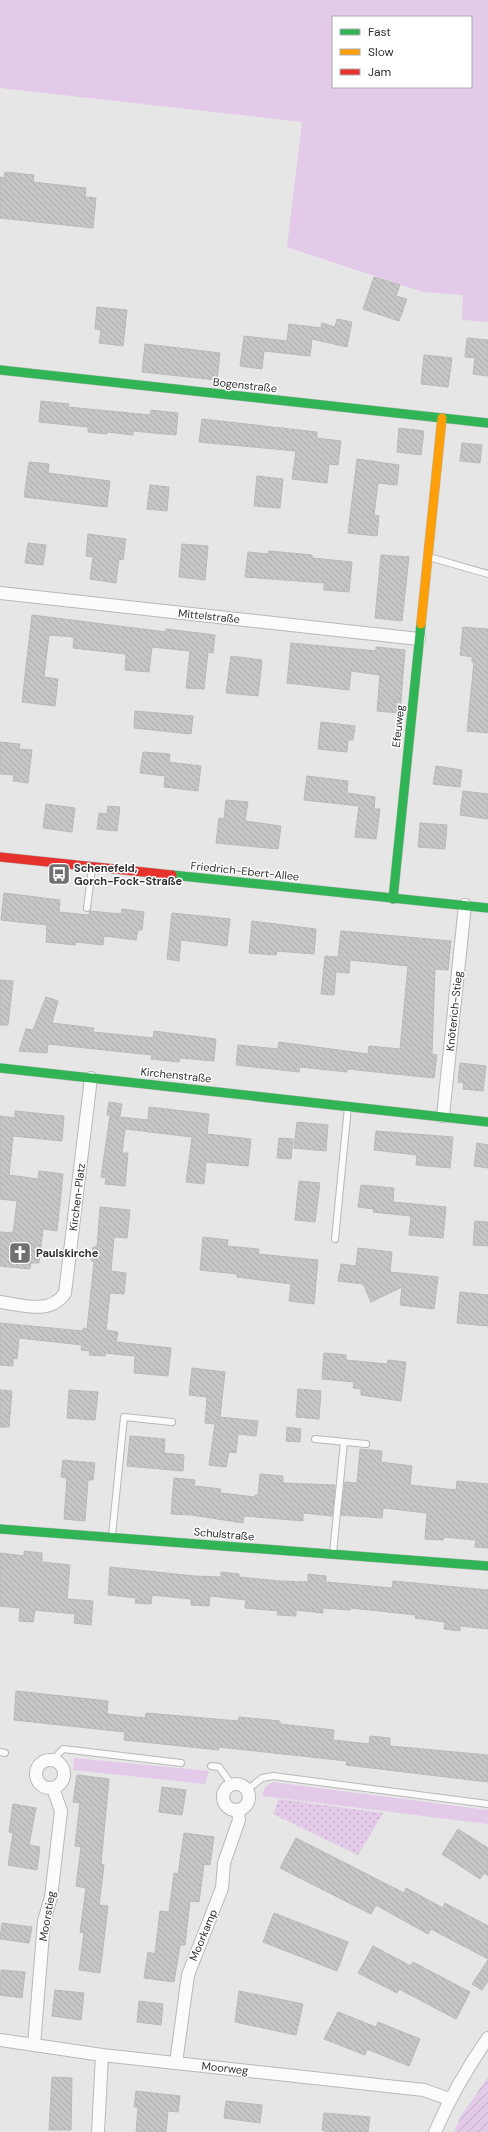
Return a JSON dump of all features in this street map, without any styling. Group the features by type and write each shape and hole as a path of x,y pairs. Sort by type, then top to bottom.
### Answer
{"street":[{"name":"Bogenstraße","path":"0,370 488,423"},
{"name":"Efeuweg","path":"393,898 442,418"},
{"name":"Mittelstraße","path":"0,593 419,640"},
{"name":"Friedrich-Ebert-Allee","path":"0,857 488,908"},
{"name":"Knöterich-Stieg","path":"443,1116 465,905"},
{"name":"Kirchenstraße","path":"0,1068 488,1122"},
{"name":"Kirchen-Platz","path":"0,1302 43,1307 60,1301 65,1293 91,1078"},
{"name":"Schulstraße","path":"0,1529 112,1539 488,1566"},
{"path":"52,1761 60,1765 64,1774 61,1783 49,1789 38,1782 36,1773 40,1765 52,1761"},
{"path":"238,1810 230,1809 224,1803 223,1794 228,1787 232,1785 240,1785 247,1790"},
{"name":"Moorstieg","path":"34,2045 44,1921 51,1898 61,1811 53,1788"},
{"name":"Moorkamp","path":"176,2063 188,1975 222,1888 224,1863 239,1820 238,1810 247,1804 249,1797 247,1790"},
{"path":"435,2132 449,2099 469,2065 488,2038"},
{"name":"Moorweg","path":"0,2040 102,2055 424,2090 449,2099"},
{"path":"98,2132 102,2055"}],"lane":[{"path":"428,556 488,574"},
{"path":"87,908 92,866"},
{"path":"335,1239 348,1106"},
{"path":"112,1539 124,1417 172,1422"},
{"path":"315,1439 366,1444"},
{"path":"333,1555 344,1442"},
{"path":"52,1761 63,1749 181,1763"},
{"path":"211,1766 219,1767 232,1785"},
{"path":"247,1790 262,1778 273,1776 488,1804"}],"shaded area":[{"path":"0,0 488,0 488,322 462,320 463,295 423,292 287,247 302,122 0,88"},
{"path":"74,1758 209,1771 205,1784 73,1770"},
{"path":"273,1782 488,1810 488,1824 262,1796 265,1787"},
{"path":"279,1799 383,1813 358,1855 273,1814"},
{"path":"488,2077 488,2132 454,2132 461,2116"}],"building":[{"path":"5,172 34,175 33,182 86,188 85,197 96,198 93,228 0,218 0,177 4,178"},
{"path":"374,277 400,285 396,296 407,299 399,321 363,309"},
{"path":"97,307 127,310 123,346 99,343 101,330 95,329"},
{"path":"337,319 352,322 347,347 312,339 310,356 264,351 262,369 240,366 244,336 287,341 289,324 321,328 322,323 335,327"},
{"path":"467,338 488,340 488,376 473,374 475,358 465,357"},
{"path":"145,344 220,353 217,380 142,372"},
{"path":"424,355 452,358 448,387 421,384"},
{"path":"41,401 69,404 68,407 150,415 151,410 178,413 176,435 133,431 133,435 107,432 107,434 88,432 88,427 39,422"},
{"path":"202,419 317,432 317,438 341,441 338,465 329,464 327,483 292,479 296,451 199,442"},
{"path":"399,428 424,431 421,455 397,452"},
{"path":"462,443 482,445 480,463 460,461"},
{"path":"357,459 399,465 397,485 378,483 374,515 379,516 377,536 348,533"},
{"path":"29,462 49,464 48,473 110,481 107,507 24,497"},
{"path":"257,476 283,479 280,508 254,506"},
{"path":"150,485 169,487 167,511 147,509"},
{"path":"88,534 126,539 123,560 119,559 116,583 90,579 93,557 86,556"},
{"path":"28,543 46,545 43,565 25,563"},
{"path":"182,544 208,546 205,580 179,577"},
{"path":"269,551 312,555 312,558 352,562 349,592 324,590 324,583 245,577 248,552 268,554"},
{"path":"381,555 409,557 402,621 375,618"},
{"path":"32,615 166,632 166,629 215,635 213,653 208,652 204,689 186,688 190,651 152,647 149,672 125,670 126,654 73,648 74,637 49,635 44,677 58,679 55,706 22,702"},
{"path":"463,627 488,629 488,733 467,731 474,662 472,662 472,657 460,655"},
{"path":"291,643 376,651 376,647 405,650 400,713 377,711 380,675 351,671 349,690 287,683"},
{"path":"231,656 262,660 258,696 226,693"},
{"path":"135,711 193,716 191,734 134,728"},
{"path":"321,722 355,726 353,740 348,740 347,752 318,749"},
{"path":"0,742 20,744 19,749 32,750 28,783 13,781 14,775 0,774"},
{"path":"143,752 170,754 169,762 201,766 198,791 164,787 165,776 140,773"},
{"path":"436,766 462,770 460,787 433,784"},
{"path":"307,776 348,781 347,793 375,797 374,809 380,809 376,839 355,837 359,806 304,800"},
{"path":"463,791 488,794 488,819 460,815"},
{"path":"226,800 248,802 245,821 281,826 278,849 216,843 219,818 224,819"},
{"path":"46,804 75,808 72,832 43,828"},
{"path":"108,806 120,807 117,831 97,829 99,813 107,814"},
{"path":"420,823 447,825 445,849 418,847"},
{"path":"4,893 60,900 59,912 89,915 90,911 121,914 122,909 144,912 142,930 138,930 136,940 104,936 103,945 76,942 75,945 46,942 47,925 1,920"},
{"path":"172,913 230,919 227,946 181,940 179,961 167,959"},
{"path":"252,921 316,929 314,954 277,951 276,955 249,953"},
{"path":"341,931 451,941 448,970 435,969 432,1054 437,1055 434,1078 347,1069 347,1072 300,1067 299,1072 236,1065 238,1045 278,1049 279,1042 368,1054 369,1046 400,1049 408,966 350,960 349,973 336,972 334,995 321,994 325,956 338,957"},
{"path":"0,980 13,981 8,1025 0,1025"},
{"path":"46,997 58,1001 52,1023 94,1028 93,1032 153,1038 154,1031 216,1039 214,1061 180,1058 179,1062 151,1059 152,1055 48,1044 47,1053 19,1051 26,1029 33,1030"},
{"path":"460,1063 486,1066 483,1091 463,1089 464,1083 458,1082"},
{"path":"109,1102 122,1104 120,1116 107,1115"},
{"path":"149,1107 209,1114 207,1134 251,1139 248,1166 206,1162 204,1184 186,1182 192,1137 125,1129 122,1153 128,1153 125,1186 105,1184 106,1178 101,1177 110,1116 148,1120"},
{"path":"15,1111 64,1116 62,1141 13,1136 9,1175 38,1179 39,1171 63,1174 57,1231 43,1229 39,1263 31,1263 30,1269 0,1266 0,1232 13,1233 17,1201 0,1199 0,1116 15,1118"},
{"path":"297,1122 328,1125 326,1151 294,1148"},
{"path":"376,1131 453,1137 450,1168 416,1165 417,1155 374,1150"},
{"path":"279,1138 293,1139 291,1159 277,1158"},
{"path":"477,1143 488,1145 488,1168 474,1166"},
{"path":"299,1181 320,1183 315,1222 295,1220"},
{"path":"361,1185 394,1188 393,1202 446,1207 443,1238 409,1235 411,1216 373,1212 374,1209 358,1207"},
{"path":"100,1207 130,1210 127,1238 114,1237 111,1271 126,1273 124,1294 110,1293 106,1330 118,1332 116,1342 171,1348 168,1376 134,1373 135,1356 105,1353 105,1356 89,1355 90,1351 81,1350 82,1345 19,1338 17,1359 13,1358 13,1366 0,1365 0,1323 83,1331 83,1328 87,1329 94,1262 91,1261 93,1247 97,1247"},
{"path":"475,1221 488,1222 488,1246 473,1245"},
{"path":"203,1237 228,1240 227,1246 259,1249 258,1254 318,1260 314,1304 289,1301 291,1284 237,1277 237,1274 200,1270"},
{"path":"358,1248 392,1252 390,1272 438,1277 434,1309 400,1305 402,1287 371,1302 363,1284 338,1281 341,1264 356,1266"},
{"path":"460,1292 488,1295 488,1326 457,1323"},
{"path":"324,1353 346,1355 346,1360 387,1364 388,1360 406,1362 401,1401 361,1395 361,1389 353,1388 354,1382 322,1379"},
{"path":"192,1368 225,1372 220,1417 258,1421 256,1436 238,1434 236,1453 229,1452 226,1467 209,1465 215,1424 205,1423 207,1397 189,1395"},
{"path":"298,1389 321,1391 319,1419 296,1417"},
{"path":"0,1390 12,1391 9,1427 0,1427"},
{"path":"69,1390 98,1392 95,1420 67,1418"},
{"path":"287,1427 301,1429 300,1442 286,1441"},
{"path":"130,1436 165,1439 164,1453 184,1455 183,1471 127,1466"},
{"path":"360,1449 382,1451 381,1462 412,1466 410,1485 456,1490 457,1481 488,1484 488,1548 475,1547 476,1540 444,1537 443,1540 425,1539 427,1513 383,1508 382,1518 341,1515 345,1482 357,1483"},
{"path":"63,1460 95,1463 93,1480 88,1480 85,1521 64,1519 67,1478 61,1477"},
{"path":"260,1474 283,1476 283,1483 335,1485 332,1516 303,1513 303,1521 244,1516 243,1523 192,1515 171,1514 174,1478 195,1480 194,1486 221,1489 220,1493 255,1497 255,1495 258,1495"},
{"path":"24,1551 42,1553 42,1562 70,1565 67,1599 93,1601 91,1625 74,1623 75,1614 35,1610 33,1622 19,1621 20,1608 0,1606 0,1553 24,1556"},
{"path":"110,1567 194,1576 221,1577 221,1572 239,1574 239,1577 279,1581 308,1582 308,1574 326,1576 326,1582 392,1588 393,1581 488,1590 488,1629 460,1626 460,1631 444,1629 445,1622 415,1618 416,1615 351,1608 350,1610 323,1608 323,1613 296,1610 296,1616 277,1615 278,1611 245,1608 246,1600 210,1596 209,1606 191,1605 191,1599 152,1595 151,1604 135,1603 136,1598 108,1595"},
{"path":"16,1691 108,1701 107,1714 145,1718 146,1713 238,1721 239,1717 280,1721 280,1724 334,1730 333,1740 369,1744 370,1736 390,1738 390,1746 488,1755 488,1782 346,1765 347,1761 219,1747 219,1750 124,1740 125,1732 14,1720"},
{"path":"77,1775 109,1779 101,1864 104,1865 99,1905 108,1906 100,1973 79,1970 84,1933 80,1932 86,1888 76,1886 81,1847 75,1846 80,1803 73,1802"},
{"path":"162,1787 186,1790 182,1815 159,1812"},
{"path":"13,1804 36,1808 29,1845 40,1847 37,1870 8,1865 13,1833 9,1832"},
{"path":"458,1829 488,1848 488,1876 484,1873 480,1879 442,1854"},
{"path":"184,1833 214,1837 210,1865 204,1864 199,1902 190,1901 185,1945 180,1945 174,1982 144,1978 148,1952 155,1954 160,1911 169,1912 174,1873 178,1874"},
{"path":"296,1838 404,1893 406,1888 443,1908 445,1903 488,1926 488,1959 431,1929 428,1934 376,1905 371,1914 280,1868"},
{"path":"274,1913 348,1942 337,1971 263,1942"},
{"path":"2,1923 32,1927 29,1943 0,1939"},
{"path":"373,1946 411,1966 413,1962 470,1992 456,2019 399,1989 397,1993 358,1973"},
{"path":"488,1960 488,1981 482,1990 472,1984"},
{"path":"1,1970 25,1972 22,1998 0,1995"},
{"path":"55,1990 84,1993 81,2020 52,2016"},
{"path":"239,1991 303,2004 296,2035 235,2022"},
{"path":"139,2001 163,2004 161,2025 137,2022"},
{"path":"338,2012 376,2027 378,2022 420,2039 409,2066 367,2049 365,2055 324,2039"},
{"path":"52,2077 72,2078 71,2130 49,2130"},
{"path":"136,2091 180,2096 178,2112 168,2111 166,2132 136,2132 138,2107 134,2107"},
{"path":"226,2101 262,2105 260,2123 224,2118"},
{"path":"324,2113 370,2117 368,2132 328,2132 322,2130"}],"traffic: fast":[{"path":"0,370 488,423"},
{"path":"393,899 421,624"},
{"path":"172,875 488,908"},
{"path":"0,1068 488,1122"},
{"path":"0,1529 488,1566"}],"traffic: slow":[{"path":"421,624 442,418"}],"traffic: jam":[{"path":"0,857 172,875"}],"place":[{"name":"Schenefeld, Gorch-Fock-Straße","path":"59,874"},
{"name":"Paulskirche","path":"20,1253"}]}
